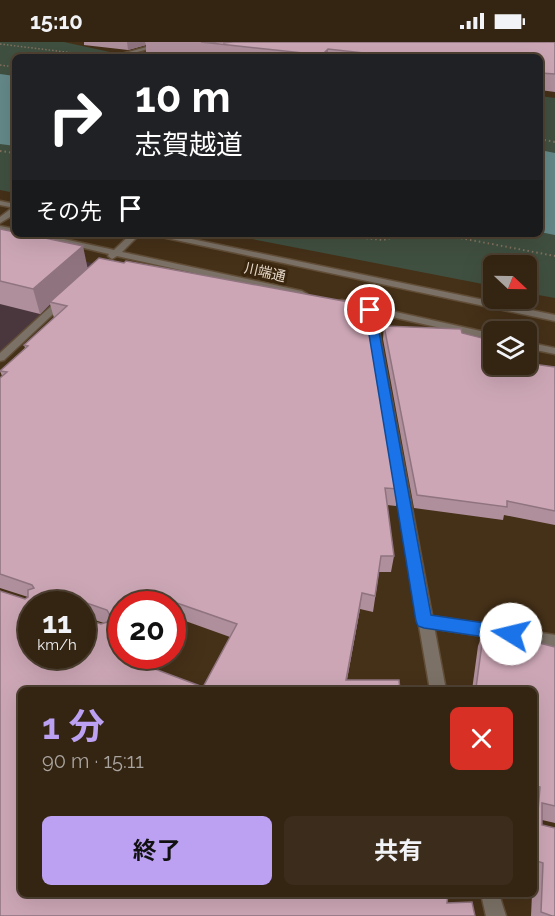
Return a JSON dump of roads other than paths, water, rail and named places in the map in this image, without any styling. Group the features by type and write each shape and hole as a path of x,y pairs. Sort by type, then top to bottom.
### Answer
{"street":[{"path":"125,54 170,42"},
{"name":"川端通","path":"44,237 314,297"},
{"path":"101,265 133,237"},
{"name":"川端通","path":"171,237 555,318"},
{"path":"0,358 67,296"},
{"path":"336,302 483,335"},
{"path":"370,310 437,687"},
{"path":"537,347 555,351"},
{"path":"424,621 555,641"},
{"path":"491,897 496,916"}],"water":[{"path":"0,74 12,76 12,146 0,144"},
{"path":"543,151 555,153 555,235 543,233"}]}
